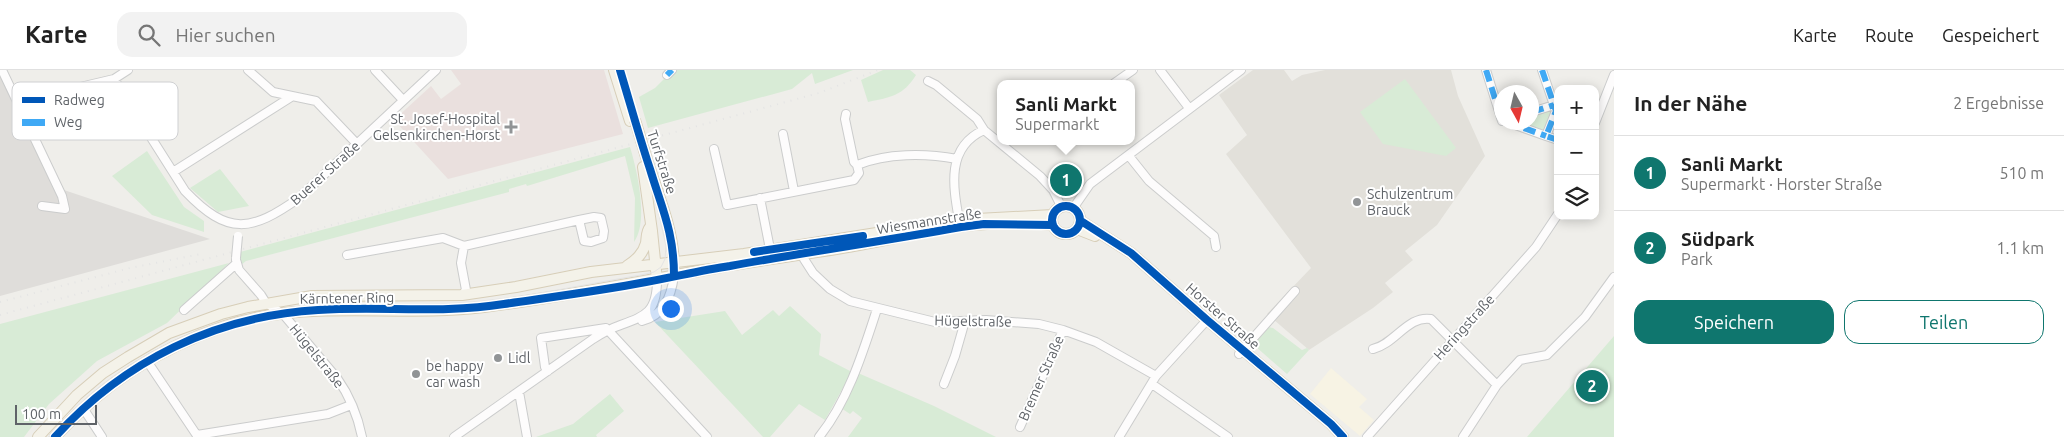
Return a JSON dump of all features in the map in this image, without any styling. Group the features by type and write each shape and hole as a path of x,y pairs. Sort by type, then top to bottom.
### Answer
{"main road":[{"name":"Turfstraße","path":"614,70 632,120"},
{"name":"Turfstraße","path":"620,70 641,151 667,217 674,263"},
{"name":"Turfstraße","path":"641,151 656,264"},
{"path":"1069,205 1074,207 1079,213 1079,225 1073,232 1064,234 1056,230 1053,220 1061,206 1069,205"},
{"name":"Wiesmannstraße","path":"838,244 959,220 1053,220"},
{"name":"Wiesmannstraße","path":"838,244 984,224 1053,220"},
{"name":"Horster Straße","path":"1079,225 1131,253 1206,322 1331,424 1343,437"},
{"path":"626,267 636,260 642,252 650,226"},
{"name":"Kärntener Ring","path":"55,437 108,386 147,361 180,344 227,326 283,314 319,310 481,308 656,280 838,244"},
{"name":"Kärntener Ring","path":"38,437 62,409 103,372 154,341 221,314 266,303 312,296 462,294 516,287 626,267 674,263 770,249 798,251"},
{"path":"674,263 674,276"},
{"path":"656,264 656,280"}],"street":[{"path":"2,70 12,90"},
{"path":"98,82 114,78 128,70"},
{"path":"248,70 273,92 316,101 357,144"},
{"path":"375,70 403,100"},
{"name":"Buerer Straße","path":"238,226 263,220 282,211 299,198 436,70"},
{"path":"1119,80 1133,70"},
{"path":"1160,70 1189,108"},
{"path":"1074,207 1090,184 1241,70"},
{"path":"1486,70 1494,97"},
{"path":"1539,110 1554,105 1542,70"},
{"path":"1599,116 1611,94 1614,75"},
{"path":"114,78 116,82"},
{"path":"928,81 936,85 977,119 984,130 997,141"},
{"path":"273,92 274,108"},
{"path":"172,172 291,97"},
{"path":"714,149 727,205 854,180 859,173 854,162 845,119 846,114"},
{"path":"1546,136 1554,116"},
{"path":"959,220 953,183 957,159 971,136 984,130"},
{"path":"1529,130 1554,139"},
{"path":"783,134 794,192"},
{"path":"36,140 66,208 42,206"},
{"path":"152,140 172,172 200,207 217,219 238,226 236,260 184,310"},
{"path":"1002,145 1054,190 1061,206"},
{"path":"857,165 921,155 957,159"},
{"path":"1128,156 1149,181 1214,236 1216,247"},
{"path":"760,198 770,249"},
{"path":"347,255 443,238 464,246 579,220"},
{"name":"Heringstraße","path":"1367,437 1536,247 1554,220"},
{"path":"462,294 466,290 460,263 464,246"},
{"name":"Hügelstraße","path":"798,251 813,273 830,289 850,301 876,309 935,322 1012,320 1062,330 1096,342 1154,380 1228,437"},
{"name":"Hügelstraße","path":"236,260 239,270 266,303 283,314 337,378 351,405 362,437"},
{"path":"632,322 645,320 662,308 670,296 674,276"},
{"path":"1463,437 1497,385 1520,360 1547,355 1585,317 1614,277"},
{"path":"454,437 609,330 641,318 650,308 657,290 656,280"},
{"path":"1241,352 1295,291"},
{"path":"822,436 855,371 876,309"},
{"path":"1374,349 1381,348 1412,322 1422,317 1431,319 1497,385"},
{"path":"944,384 955,356 964,321"},
{"path":"1120,437 1154,380 1206,322"},
{"path":"548,371 545,367 540,338 600,328 609,330 707,437"},
{"name":"Bremer Straße","path":"1020,427 1062,330"},
{"path":"147,361 198,436 328,414 351,405"},
{"path":"519,392 527,437"},
{"path":"83,408 102,437"}],"shaded area":[{"name":"St. Josef-Hospital Gelsenkirchen-Horst","path":"451,70 604,70 623,134 448,179 394,120 431,86 441,99 461,84"},
{"name":"Schulzentrum Brauck","path":"1253,70 1284,70 1292,81 1302,75 1325,70 1451,70 1458,96 1485,156 1437,225 1405,251 1413,260 1385,283 1393,292 1373,308 1309,350 1267,314 1311,268 1226,154 1247,135 1219,95"},
{"path":"0,75 12,99 12,140 32,140 55,187 210,239 0,296"},
{"path":"1331,368 1367,399 1359,407 1374,420 1360,436 1310,394"}],"green space":[{"path":"673,70 853,70 815,84 812,73 792,89 648,128 639,97 655,88"},
{"path":"883,70 910,70 916,75 906,87 896,94 868,102 861,80"},
{"path":"1405,79 1456,148 1446,156 1383,144 1360,112"},
{"path":"1553,109 1547,129 1542,131 1539,130 1539,112"},
{"path":"630,147 636,169 641,209 641,222 634,242 635,198 625,156 527,186 526,184 509,189 509,192 246,261 241,265 240,252"},
{"path":"147,151 184,207 204,221 204,232 152,215 112,176"},
{"path":"220,169 249,206 218,212 190,188"},
{"path":"229,263 167,323 97,361 49,404 24,437 0,437 0,324"},
{"path":"790,306 821,334 819,355 852,372 825,420 799,404 770,437 763,437 655,322 725,311 742,335 773,310 779,316"},
{"path":"1268,327 1273,328 1302,350 1307,348 1309,350 1287,374 1255,346 1255,342"},
{"path":"1614,336 1614,437 1527,437"},
{"path":"858,373 934,406 996,437 848,437 862,418 853,411 850,414 841,408"},
{"path":"610,394 624,411 596,435 597,437 536,437 573,424"}],"tram line":[{"path":"48,437 104,383 136,361 170,343 205,328 242,316 280,309 319,305 441,304 481,301 550,291 654,272 661,267 665,259 666,246 650,174 618,70"}],"railway":[{"path":"0,315 819,93 878,70"},
{"path":"0,302 130,268 201,254"}],"marked path":[{"path":"667,75 672,70"},
{"path":"1486,70 1494,96"},
{"path":"1542,70 1556,111 1546,136 1554,139"},
{"path":"1539,110 1554,105"},
{"path":"1529,130 1546,136"}],"cycle path":[{"path":"620,70 670,233 674,276"},
{"path":"1066,206 1076,210 1080,220 1076,230 1066,234 1056,230 1052,220 1056,210 1066,206"},
{"path":"1081,221 1131,253 1207,320 1331,424 1343,437"},
{"path":"55,437 82,410 141,365 174,347 208,333 243,322 280,314 342,309 458,309 481,307 611,288 961,227 984,224 1053,225"},
{"path":"754,252 863,236"}],"place":[{"name":"St. Josef-Hospital Gelsenkirchen-Horst","path":"511,127"},
{"name":"Sanli Markt","path":"1066,180"},
{"name":"Schulzentrum Brauck","path":"1357,202"},
{"name":"Lidl","path":"498,358"},
{"name":"be happy car wash","path":"416,374"},
{"name":"Südpark","path":"1592,386"}]}
